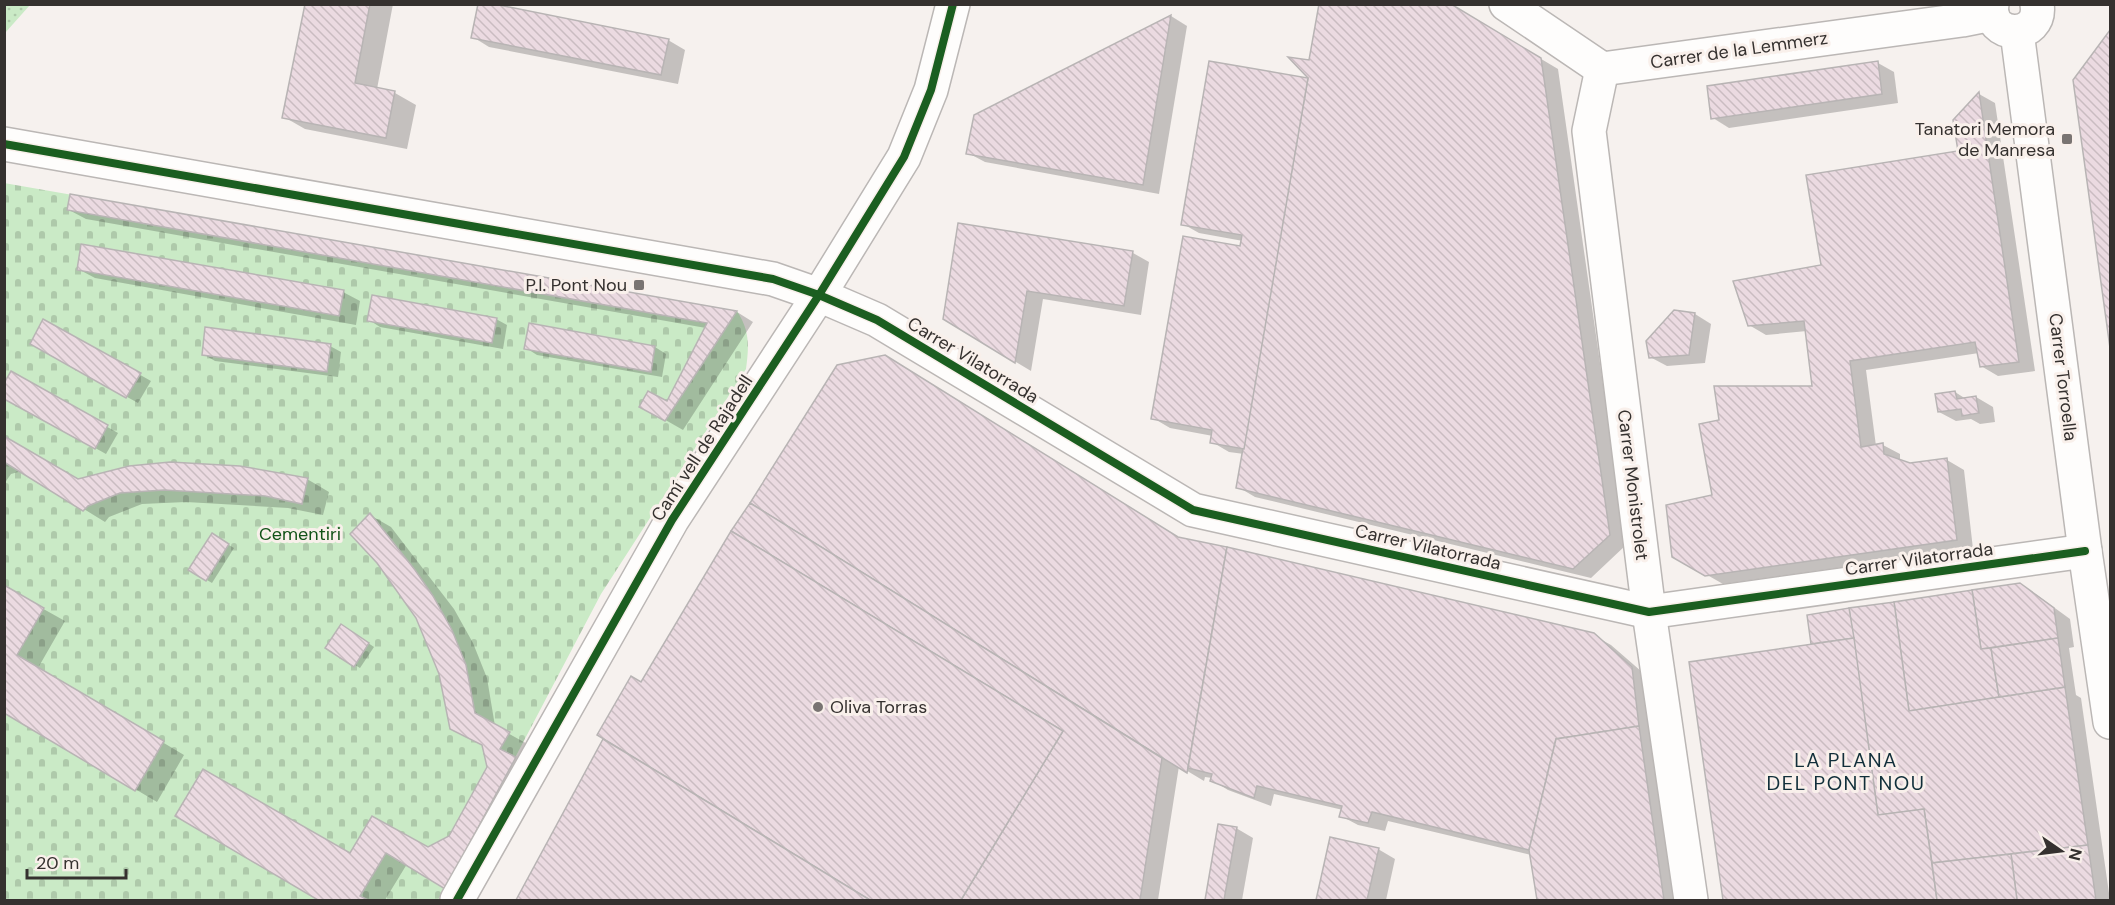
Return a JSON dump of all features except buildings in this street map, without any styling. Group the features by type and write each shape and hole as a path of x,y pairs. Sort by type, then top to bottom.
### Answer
{"street":[{"name":"Camí vell de Rajadell","path":"457,900 672,520 819,295 904,157 931,90 953,4"},
{"path":"1506,4 1602,69"},
{"path":"2000,17 2032,24 2037,15 2037,4"},
{"name":"Carrer de la Lemmerz","path":"1602,69 1962,20 2000,17"},
{"name":"Carrer Torroella","path":"2000,17 2110,722"},
{"name":"Carrer Monistrolet","path":"1602,69 1589,131 1649,612 1692,900"},
{"name":"Carrer Vilatorrada","path":"4,144 773,279 819,295 877,320 1192,510 1649,612 2085,551"}],"green space":[{"path":"4,5 30,5 5,33"},
{"name":"Cementiri","path":"4,183 737,311 748,339 746,369 601,594 455,872 438,900 5,900"}],"cycle path":[{"path":"457,900 672,520 819,295 904,157 931,90 953,4"},
{"path":"4,144 773,279 819,295 877,320 1193,510 1649,612 2085,551"}],"place":[{"name":"Tanatori Memora de Manresa","path":"2067,139"},
{"name":"P.I. Pont Nou","path":"639,285"},
{"name":"Oliva Torras","path":"818,707"}],"district":[{"name":"LA PLANA DEL PONT NOU","path":"1846,772"}]}
